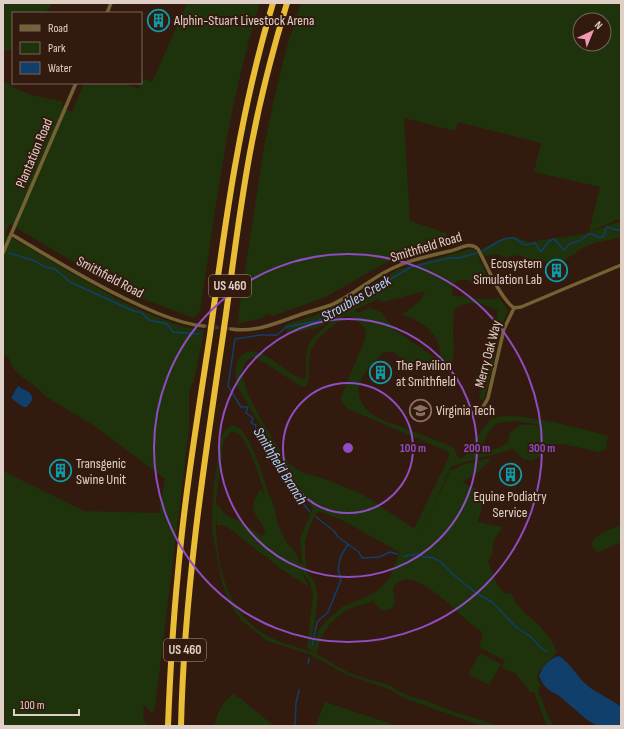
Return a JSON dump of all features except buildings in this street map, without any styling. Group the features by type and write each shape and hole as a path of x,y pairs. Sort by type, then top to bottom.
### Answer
{"highway":[{"name":"US 460","path":"168,726 171,648 178,563 220,264 239,140 248,96 273,3"},
{"name":"US 460","path":"181,726 184,652 191,573 205,458 236,244 250,151 258,111 287,3"}],"street":[{"name":"Plantation Road","path":"3,253 76,84"},
{"name":"Smithfield Road","path":"11,234 138,305 187,324 204,326"},
{"name":"Smithfield Road","path":"231,329 247,330 265,327 330,305 383,273 398,266 467,245 473,245 478,249 508,303 514,308"},
{"path":"514,308 521,307 621,265"},
{"name":"Merry Oak Way","path":"464,414 474,414 479,412 488,398 504,329 514,308"}],"green space":[{"path":"3,3 53,3 46,12 12,12 12,48 3,52"},
{"path":"187,3 260,3 239,79 231,117 200,311 194,318 135,296 10,224 5,234 117,299 180,326 204,330 194,380 189,392 189,429 155,708 153,713 151,713 144,705 143,717 147,726 3,726 3,471 84,511 159,513 165,479 93,425 45,396 15,370 11,365 9,358 3,354 3,82 13,85 13,87 31,95 63,102 61,106 72,112 84,84 125,84 139,89 143,78 152,82"},
{"path":"301,3 621,3 621,218 589,232 600,187 534,172 541,143 458,122 455,131 404,118 410,221 446,233 446,237 451,239 452,245 415,251 398,257 326,297 273,316 269,314 263,318 237,324 264,147 287,46"},
{"path":"621,221 621,237 589,245 566,259 558,262 533,260 522,256 507,258 497,254 485,256 481,250 498,240 516,237 529,242 584,234"},
{"path":"470,249 475,250 480,258 479,259 492,285 475,284 468,280 458,280 452,286 452,295 482,299 499,298 508,310 500,332 484,400 479,399 481,387 472,381 484,367 498,311 488,306 476,303 464,304 454,310 454,353 452,363 431,371 422,371 407,363 394,352 384,352 369,367 364,375 360,383 360,399 365,407 376,417 451,446 455,450 459,459 467,454 489,421 501,416 514,416 548,421 608,436 606,449 599,452 563,444 554,444 551,450 532,461 523,459 513,449 452,466 421,532 450,471 465,464 488,458 490,460 479,471 463,482 485,493 478,522 503,527 495,539 492,550 493,554 488,561 497,584 504,593 512,594 520,608 547,634 557,652 539,672 537,677 541,686 538,690 548,716 554,726 548,726 546,724 534,692 530,692 515,673 501,668 505,661 479,647 482,637 481,631 429,588 413,580 401,581 393,588 395,603 391,609 383,611 373,603 376,599 352,607 333,621 326,629 316,653 307,648 313,595 310,583 302,572 309,587 280,568 225,525 217,525 216,513 216,530 220,566 225,583 232,599 241,613 253,626 274,639 317,654 342,669 363,678 392,686 404,694 499,726 483,726 409,700 391,690 345,674 309,654 267,641 241,620 232,608 222,583 212,530 213,492 221,437 231,426 237,427 244,433 255,454 269,496 273,503 279,527 287,543 297,554 299,563 302,563 300,538 313,508 298,490 287,469 282,465 279,457 237,386 237,363 241,356 247,352 255,352 272,360 303,379 306,377 306,356 309,344 318,333 333,320 317,328 288,334 284,325 314,316 361,292 397,270","holes":["425,291 421,300 402,315 416,320 434,335 440,348 440,356 435,358 395,330 381,312 370,308 357,313 355,310 378,299 383,302","346,316 355,319 366,331 365,339 341,397 344,405 348,409 449,453 449,457 415,527 413,528 362,494 325,479 303,473 291,465 284,457 260,418 250,397 243,377 243,368 248,360 253,357 262,361 304,387 307,385 309,375 310,353 317,340","516,421 542,425 520,425 509,434 508,443 495,449 486,450 483,448 485,438 489,431 497,423","231,432 236,432 240,435 248,447 263,490 265,497 261,488 253,504 253,510 263,526 265,533 262,536 238,520 230,518 223,512 217,503 216,510 224,440","318,511 342,520 399,552 390,577 380,589 371,595 342,607 326,621 318,631 313,647 311,646 318,597 315,583 307,571 305,542 311,523"]},
{"path":"621,525 621,542 597,552 592,543 595,539 604,532"},
{"path":"480,653 501,664 489,685 468,674"},
{"path":"233,694 244,701 274,726 214,726 220,708"},
{"path":"325,702 398,726 315,726"}],"water":[{"path":"18,386 30,393 32,397 32,400 27,407 23,407 11,398"},
{"path":"559,656 567,662 587,685 621,707 621,726 600,726 594,724 543,684 539,676 542,669 547,663"}],"waterway":[{"name":"Stroubles Creek","path":"483,251 501,240 509,238 513,238 525,245 535,243 541,252 549,241 554,239 565,250 569,244 579,241 589,234 597,237 603,237 607,227 617,230 621,229"},
{"name":"Stroubles Creek","path":"9,253 35,261 45,267 55,269 70,282 136,312 141,312 149,320 167,324 173,332 199,334"},
{"name":"Stroubles Creek","path":"310,512 299,499 285,471 281,471 274,455 261,433 255,432 256,425 251,423 253,418 246,413 248,407 241,407 228,386 235,339 260,335 277,335 286,327 318,321 339,307 343,305 348,306 358,298 411,267 477,253"},
{"name":"Smithfield Branch","path":"316,517 334,531 338,537 359,552 362,558 379,557 390,552 397,554"},
{"path":"312,646 317,622 328,612 341,580 338,569 341,556 348,544"},
{"name":"Smithfield Branch","path":"404,557 418,554 441,562 476,593 492,602 516,627 531,637 547,652"},
{"path":"308,664 309,658"},
{"path":"295,726 296,703 299,690"}],"tunnel":[{"path":"204,326 231,329"}],"place":[{"name":"Alphin-Stuart Livestock Arena","path":"159,20"},
{"name":"Ecosystem Simulation Lab","path":"557,271"},
{"name":"The Pavilion at Smithfield","path":"381,373"},
{"name":"Virginia Tech","path":"420,410"},
{"name":"Transgenic Swine Unit","path":"61,471"},
{"name":"Equine Podiatry Service","path":"510,474"}]}
